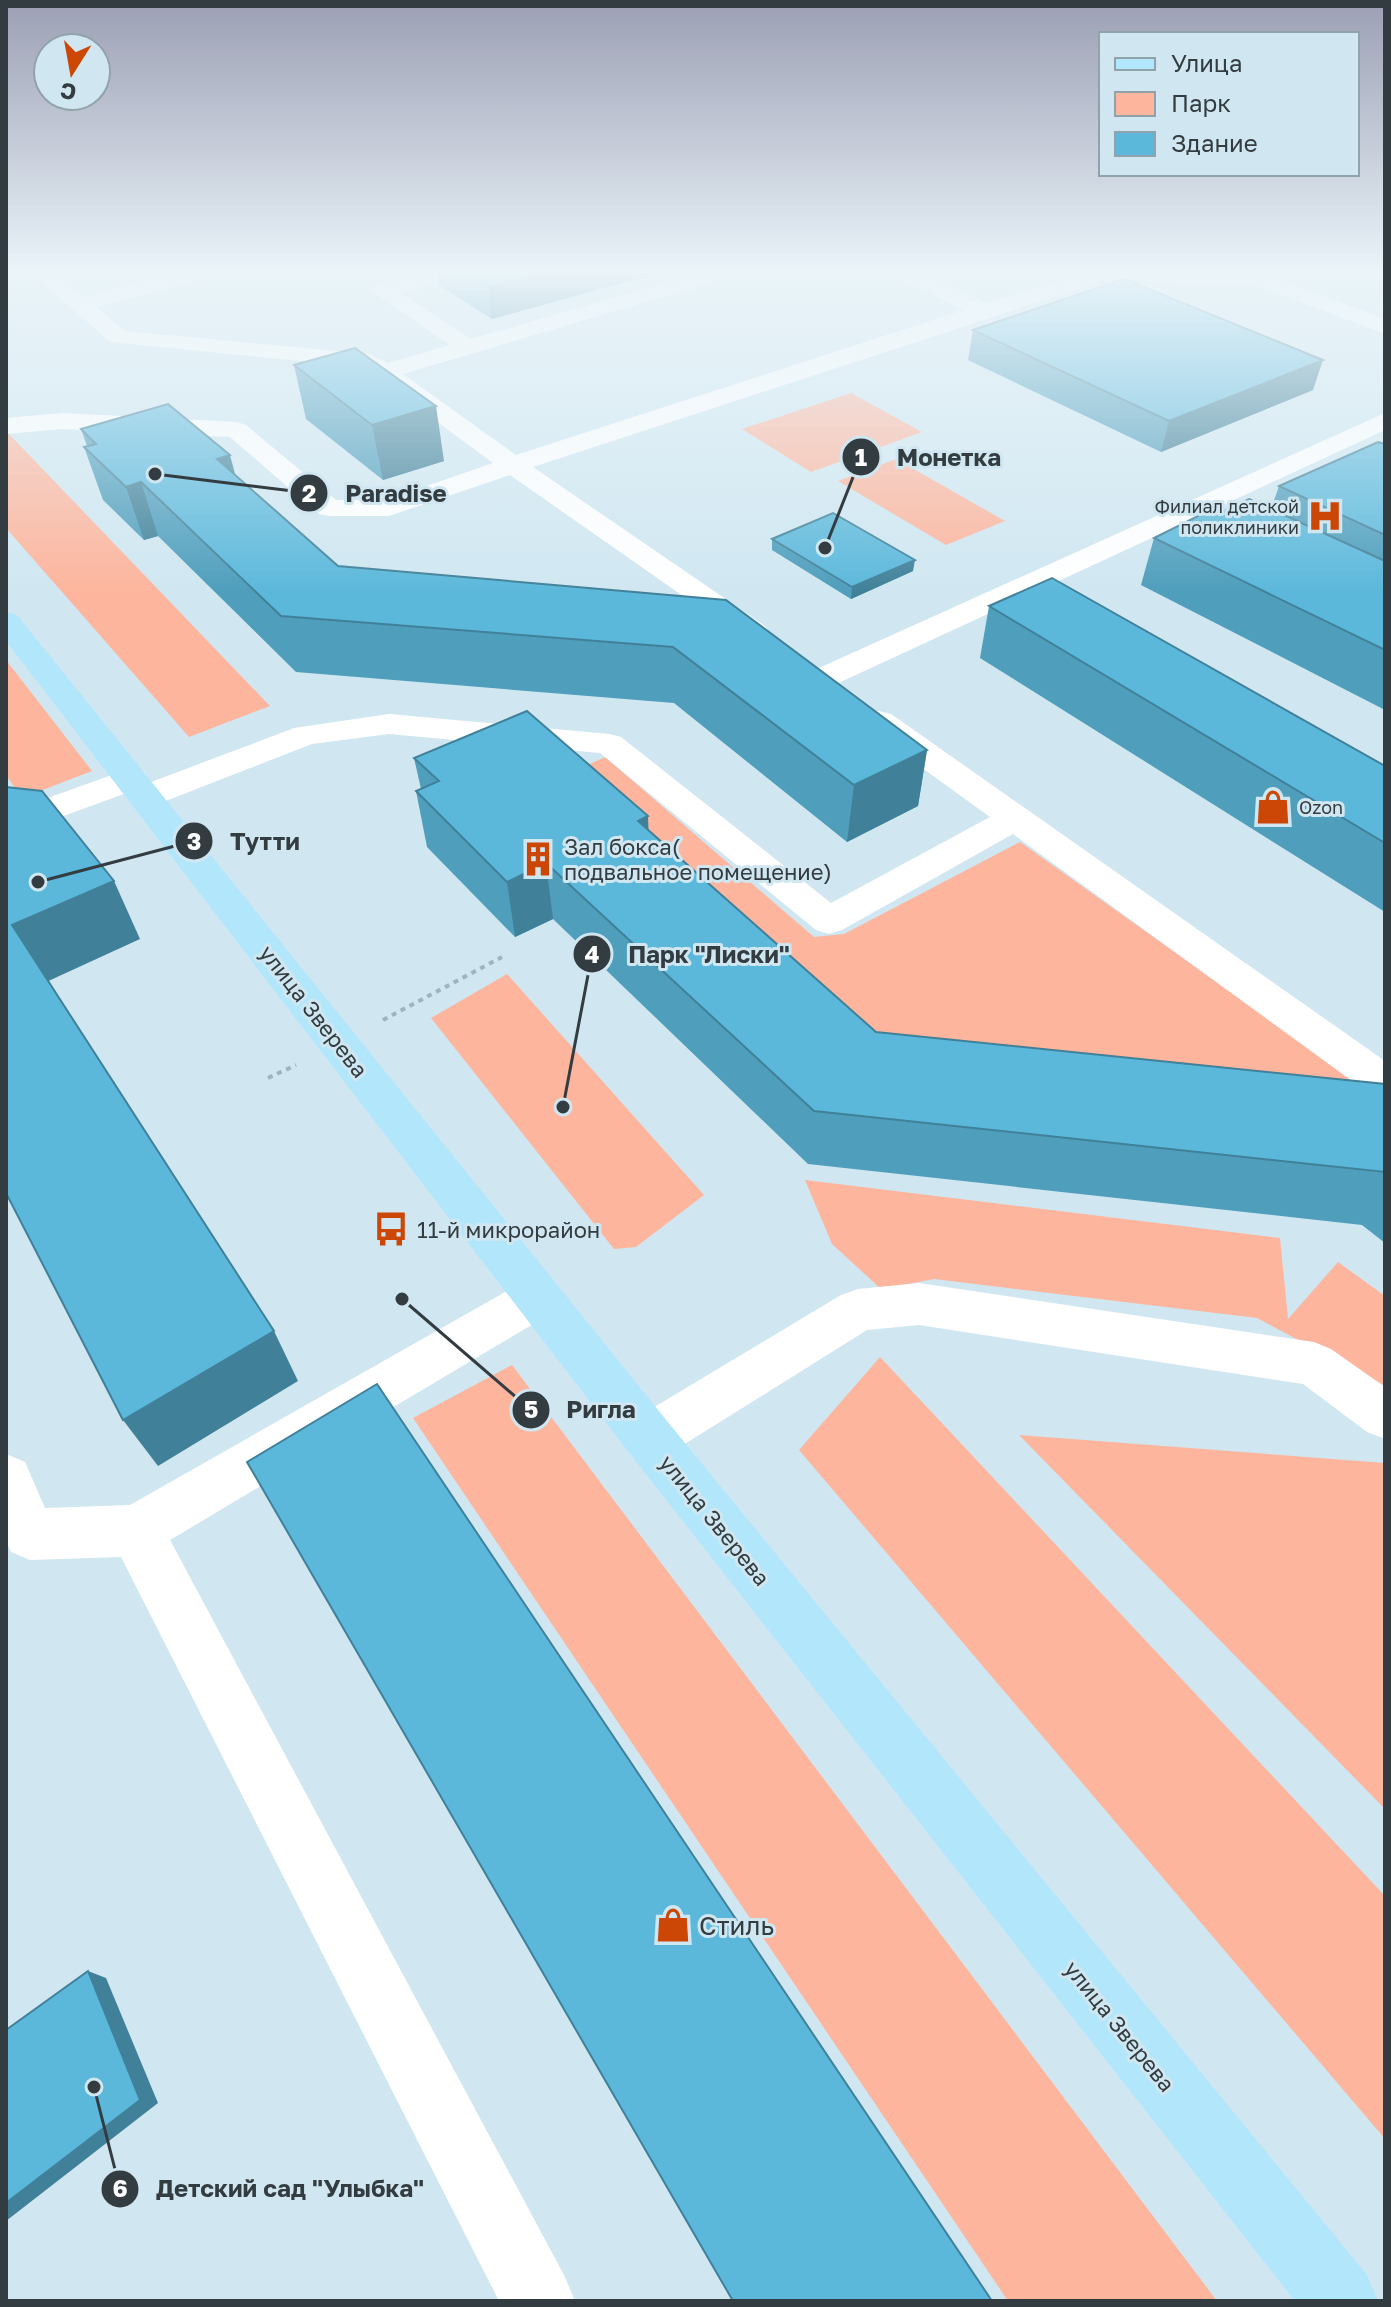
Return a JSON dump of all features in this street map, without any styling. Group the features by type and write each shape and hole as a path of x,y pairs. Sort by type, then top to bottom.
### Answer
{"main road":[{"name":"улица Зверева","path":"6,621 649,1438 1341,2301"}],"lane":[{"path":"392,378 821,679 1385,1083"},
{"path":"6,426 62,421 237,430 329,508 389,508 780,378"},
{"path":"821,679 1385,421"},
{"path":"1313,455 1342,467"},
{"path":"1189,511 1217,525"},
{"path":"1041,579 1069,594"},
{"path":"6,826 306,735 389,724 609,744 829,921 1013,819"},
{"path":"6,1479 30,1534 136,1531 538,1297"},
{"path":"649,1438 858,1310 919,1304 1314,1364 1385,1416"},
{"path":"136,1531 538,2301"}],"green space":[{"path":"851,393 922,432 811,472 742,429"},
{"path":"9,434 270,706 189,737 6,528 6,435"},
{"path":"896,459 1005,521 946,545 838,481"},
{"path":"6,660 92,771 22,798 6,775"},
{"path":"605,757 814,937 844,934 1020,842 1385,1102 879,1069 562,777"},
{"path":"507,974 704,1195 636,1247 614,1249 431,1018"},
{"path":"805,1180 1280,1238 1288,1319 1338,1262 1385,1296 1385,1386 1257,1318 934,1279 881,1289 832,1244"},
{"path":"880,1357 1385,1896 1385,2139 799,1450"},
{"path":"512,1365 1217,2301 1008,2301 413,1418"},
{"path":"1019,1435 1385,1463 1385,1809"}],"building":[{"path":"310,378 396,378 436,406 372,425"},
{"path":"1076,378 1278,378 1169,421"},
{"path":"168,404 230,455 217,459 338,566 726,600 927,750 854,785 673,647 281,616 141,482 126,487 84,447 96,444 81,429"},
{"path":"1378,442 1385,444 1385,535 1279,486"},
{"path":"1249,499 1385,561 1385,650 1154,538 1214,508 1222,512"},
{"path":"833,513 915,560 852,587 772,539"},
{"path":"1052,578 1385,766 1385,843 989,606"},
{"path":"527,711 648,816 638,821 876,1032 1385,1084 1385,1172 814,1111 546,863 507,882 416,791 439,781 414,758"},
{"path":"6,787 42,791 114,881 12,925 274,1331 123,1420 6,1193"},
{"path":"377,1384 992,2301 733,2301 247,1462"},
{"path":"88,1971 140,2100 6,2203 6,2030"}],"place":[{"name":"Paradise","path":"155,474"},
{"name":"Филиал детской поликлиники","path":"1325,516"},
{"name":"Монетка","path":"825,548"},
{"name":"Ozon","path":"1273,807"},
{"name":"Зал бокса( подвальное помещение)","path":"538,859"},
{"name":"Тутти","path":"38,882"},
{"name":"Парк \"Лиски\"","path":"563,1107"},
{"name":"11-й микрорайон","path":"391,1229"},
{"name":"Ригла","path":"402,1299"},
{"name":"Стиль","path":"673,1925"},
{"name":"Детский сад \"Улыбка\"","path":"94,2087"}]}
